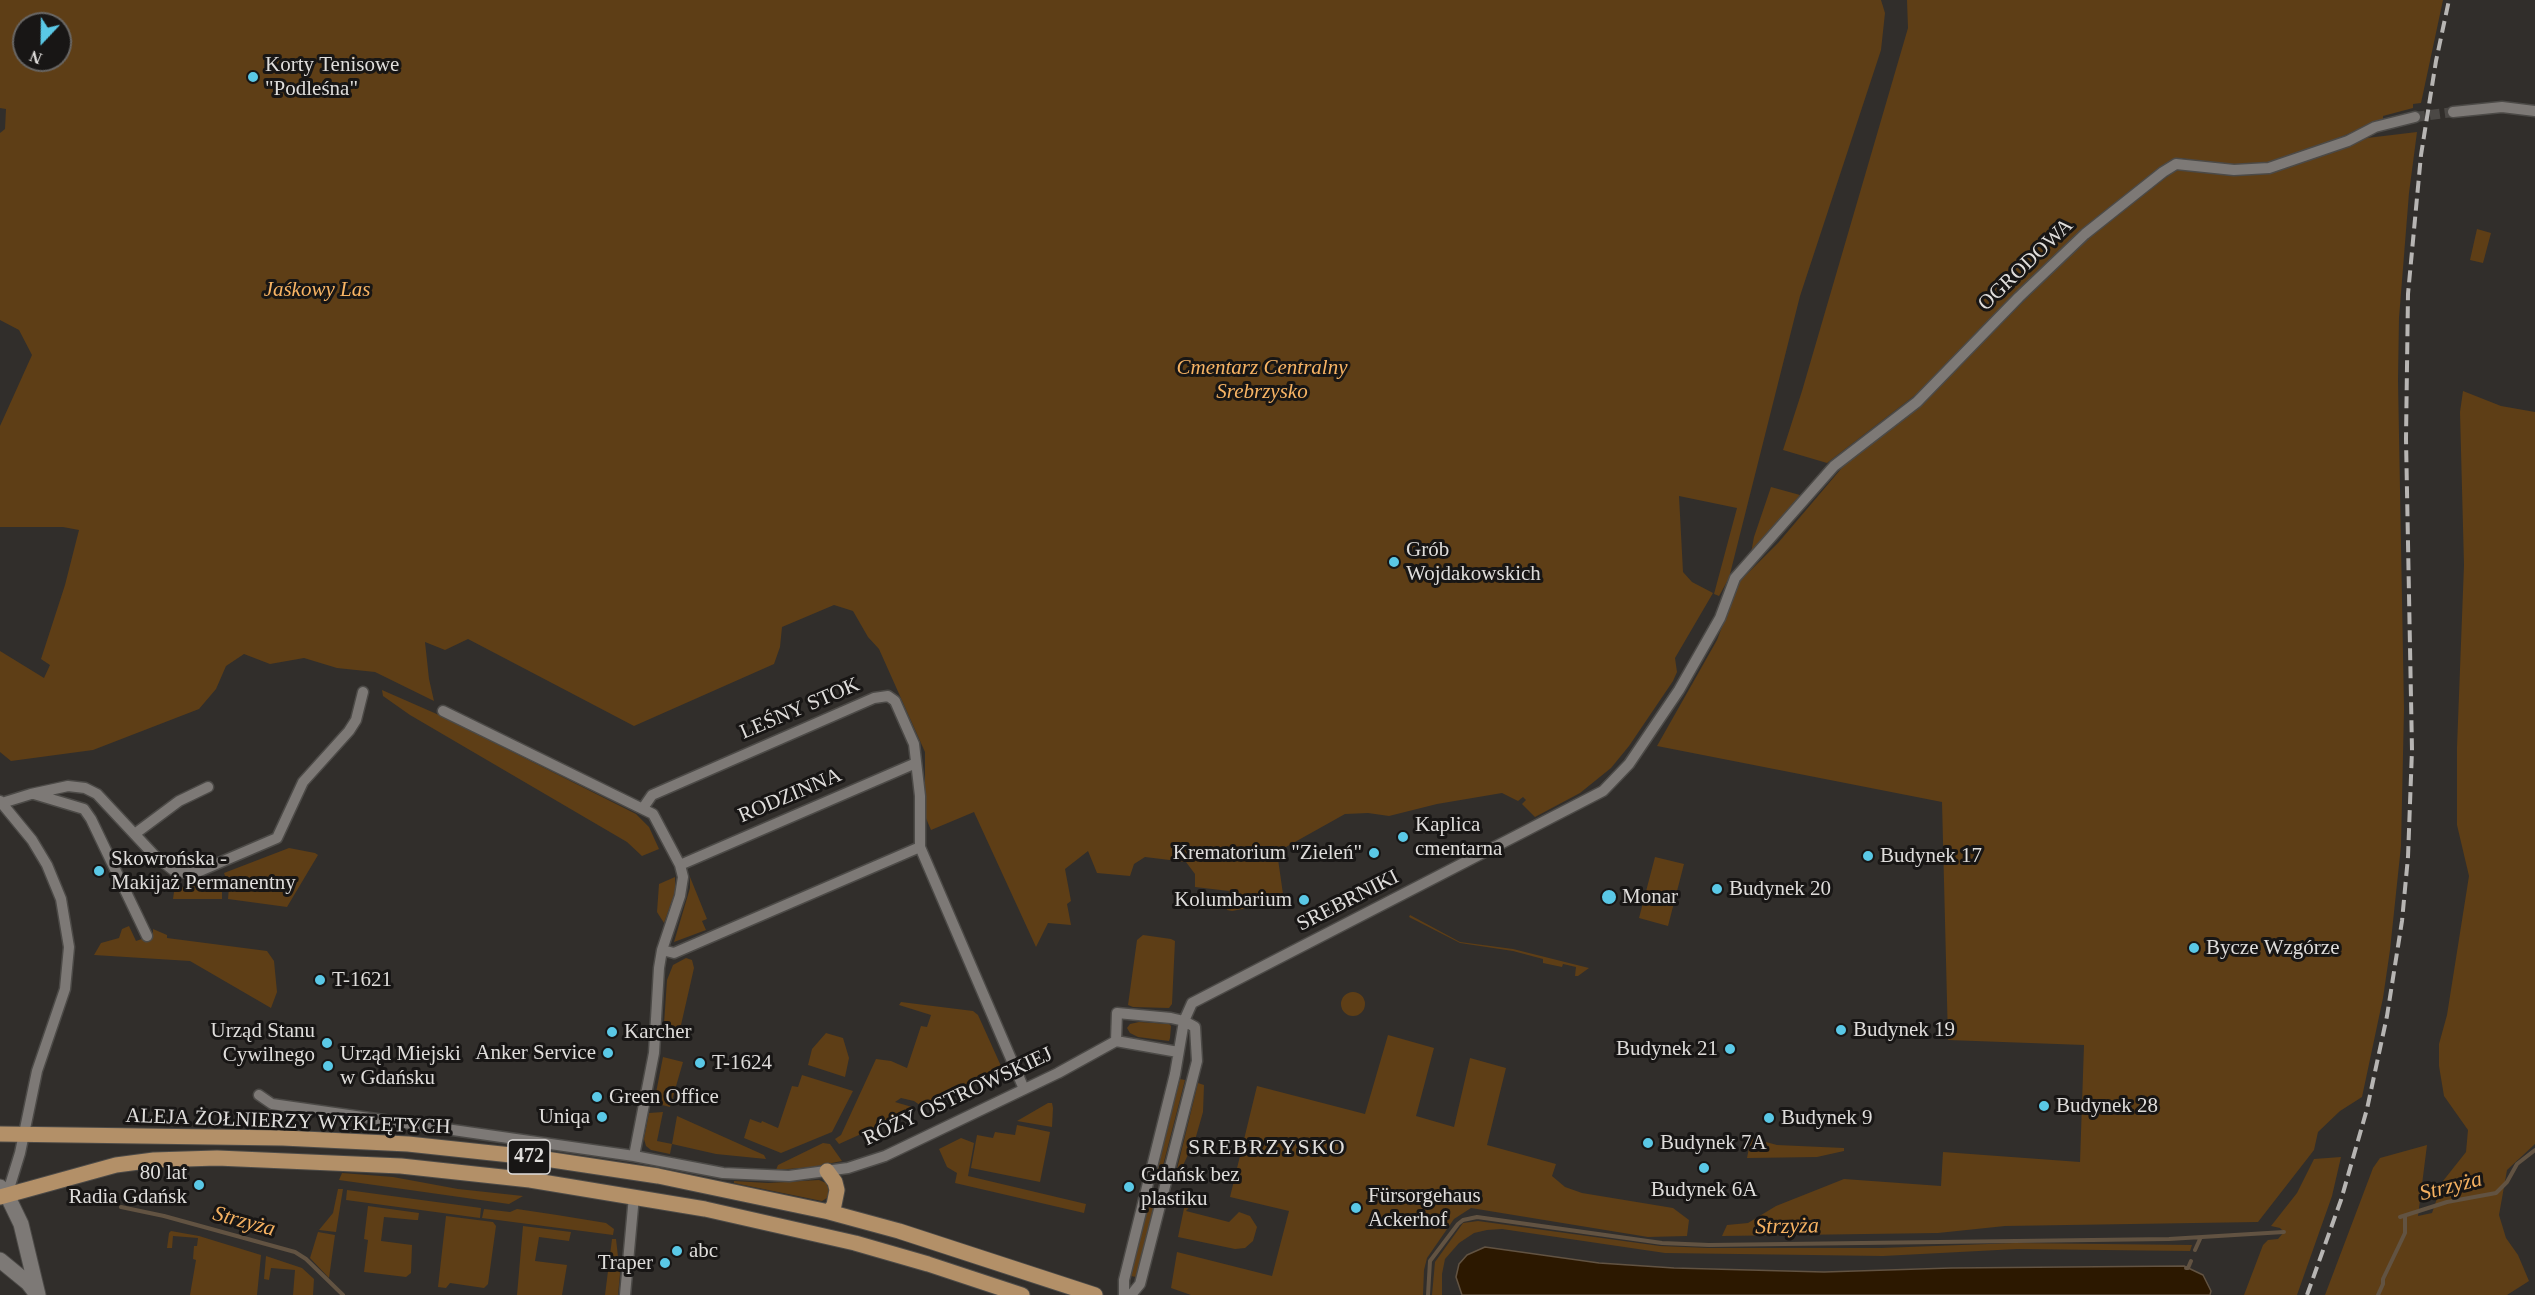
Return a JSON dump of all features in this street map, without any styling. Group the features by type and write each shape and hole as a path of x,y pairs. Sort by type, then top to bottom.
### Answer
{"main road":[{"name":"ALEJA ŻOŁNIERZY WYKLĘTYCH","path":"0,1134 283,1138 408,1144 539,1158 658,1176 829,1212 933,1242 1095,1295"},
{"name":"ALEJA ŻOŁNIERZY WYKLĘTYCH","path":"2,1193 116,1165 154,1160 217,1158 401,1166 530,1180 634,1196 757,1220 855,1243 1022,1295"},
{"path":"827,1172 835,1182 837,1190 834,1205 829,1212"}],"street":[{"path":"2453,112 2502,107 2535,111"},
{"name":"OGRODOWA","path":"1735,578 1834,466 1917,402 2085,234 2170,167 2176,164 2210,169 2270,168 2348,141 2374,128 2415,117"},
{"name":"SREBRNIKI","path":"1124,1295 1124,1280 1175,1074 1184,1021 1192,1003 1603,791 1629,764 1679,690 1720,618 1735,578"},
{"path":"38,1295 21,1224 2,1193 14,1176 39,1062 65,989 69,947 61,899 47,865 32,840 1,802 68,786 85,788 97,794 136,833 154,855 177,873 200,871 278,838 303,782 356,720 363,692"},
{"name":"LEŚNY STOK","path":"643,808 652,795 874,698 888,696 896,701 914,744 920,796 920,847 1024,1089"},
{"path":"443,711 653,814 680,865 683,877 680,896 662,950 654,1053 634,1156"},
{"name":"RODZINNA","path":"680,865 916,763"},
{"path":"136,833 179,801 208,787"},
{"path":"31,794 84,809 91,819 147,936"},
{"path":"662,950 674,953 920,847"},
{"path":"1131,1295 1140,1284 1197,1061 1195,1027 1184,1021 1117,1013 1116,1041 1178,1052"},
{"name":"RÓŻY OSTROWSKIEJ","path":"259,1095 272,1104 634,1156 746,1176 789,1176 827,1172 866,1162 903,1148 1116,1041"},
{"path":"1148,1183 1164,1188"},
{"path":"625,1295 634,1196"},
{"path":"0,1260 28,1282 38,1295"}],"green space":[{"path":"0,0 1881,0 1885,13 1881,50 1800,296 1729,578 1719,596 1714,594 1737,508 1679,496 1683,572 1692,582 1713,593 1675,658 1677,672 1673,681 1629,746 1611,768 1580,793 1535,817 1522,804 1526,800 1523,797 1518,801 1502,793 1437,804 1389,816 1368,813 1345,814 1277,852 1284,901 1232,911 1227,910 1229,891 1195,887 1195,874 1186,862 1145,857 1134,864 1130,876 1097,873 1088,851 1065,869 1071,901 1067,904 1071,925 1048,923 1036,947 974,812 931,830 925,816 925,752 879,649 868,637 853,611 834,605 782,627 780,647 774,664 634,726 468,639 445,650 425,642 434,701 375,672 337,668 304,658 270,664 244,654 226,666 216,689 199,709 93,750 11,761 0,752 0,651 44,678 50,665 41,659 65,585 79,530 63,527 0,527 0,426 32,355 19,330 0,320 0,133 5,129 6,109 0,108"},
{"path":"1907,0 2443,0 2421,103 2413,104 2413,108 2383,116 2383,119 2315,148 2255,167 2211,166 2183,158 2168,162 2080,232 2005,304 1923,389 1827,463 1783,450 1908,28"},
{"path":"2417,132 2409,193 2399,318 2404,709 2401,846 2383,998 2362,1097 2340,1111 2318,1132 2314,1150 2258,1222 2005,1226 1938,1233 1722,1236 1727,1225 1748,1223 1776,1206 1844,1179 1941,1186 1943,1152 2080,1162 2084,1045 1948,1040 1942,802 1657,746 1717,640 1739,582 1778,543 1846,463 1955,369 2094,232 2176,170 2189,168 2208,173 2256,174 2292,166 2367,138"},
{"path":"2477,229 2491,233 2483,263 2470,260"},
{"path":"2463,391 2501,406 2535,412 2535,1144 2507,1170 2499,1215 2506,1238 2518,1255 2529,1281 2507,1295 2325,1295 2373,1168 2380,1158 2427,1145 2418,1216 2432,1213 2443,1181 2466,1152 2468,1130 2444,1096 2439,1066 2439,1044 2447,1015 2469,876 2457,825 2457,747 2464,565 2460,412"},
{"path":"1771,487 1800,495 1751,553 1754,537"},
{"path":"382,690 439,715 636,814 649,827 659,849 642,856 627,842 410,715 383,696"},
{"path":"289,848 318,855 287,907 228,899 229,887 224,873"},
{"path":"1655,857 1684,864 1668,926 1639,918"},
{"path":"217,876 222,886 222,899 173,899 174,892 181,888"},
{"path":"675,877 675,892 664,923 657,912 659,884"},
{"path":"690,877 707,919 702,921 706,930 674,942 690,888"},
{"path":"1410,915 1460,942 1513,949 1589,968 1575,976 1576,967 1543,963 1543,959 1513,951 1460,943 1409,917"},
{"path":"129,926 136,941 153,935 153,929 167,935 167,938 267,951 274,961 277,992 271,1008 190,961 94,955 101,943 119,938 122,929"},
{"path":"1143,935 1175,941 1172,1004 1169,1008 1128,1005 1137,940"},
{"path":"686,958 692,960 694,968 681,1025 677,1033 664,1024 667,980 673,965"},
{"path":"1353,992 1361,996 1365,1004 1361,1012 1353,1016 1345,1012 1341,1004 1345,996"},
{"path":"901,1002 973,1011 978,1015 1001,1066 998,1070 924,1108 914,1101 901,1098 895,1102 912,1107 912,1111 839,1144 835,1139 841,1135 876,1059 891,1061 907,1068 921,1026 927,1027 931,1015 899,1005"},
{"path":"1139,1022 1169,1024 1171,1026 1169,1041 1138,1037 1130,1033 1127,1028 1130,1024"},
{"path":"826,1033 843,1038 849,1058 845,1077 808,1065 812,1049"},
{"path":"1388,1035 1434,1048 1416,1116 1454,1127 1470,1058 1506,1068 1487,1145 1556,1164 1552,1176 1565,1187 1582,1193 1673,1208 1689,1220 1687,1236 1648,1237 1471,1208 1454,1219 1427,1258 1423,1295 1191,1295 1171,1288 1177,1252 1272,1276 1289,1211 1230,1197 1257,1086 1365,1114"},
{"path":"663,1057 683,1062 670,1107 654,1103"},
{"path":"802,1075 853,1091 832,1132 781,1153 744,1138 750,1119 778,1128 792,1086 798,1087"},
{"path":"1180,1079 1185,1080 1159,1181 1155,1179"},
{"path":"1198,1083 1204,1085 1203,1112 1195,1140 1177,1178 1176,1173"},
{"path":"1048,1103 1052,1103 1053,1108 1052,1127 1017,1121"},
{"path":"663,1112 657,1141 672,1144 670,1154 651,1150 646,1146 644,1139 649,1113"},
{"path":"677,1116 764,1155 766,1159 716,1154 672,1144"},
{"path":"1017,1125 1050,1132 1040,1182 971,1168 977,1135 993,1138 995,1132 1015,1135"},
{"path":"961,1138 974,1143 968,1176 1086,1204 1084,1213 955,1183 957,1173 947,1167 939,1149"},
{"path":"1751,1138 1777,1145 1844,1148 1844,1151 1817,1157 1747,1158"},
{"path":"823,1143 830,1144 842,1161 812,1167 776,1170 778,1165"},
{"path":"2341,1157 2332,1196 2297,1295 2244,1295 2263,1245 2268,1240 2278,1239 2284,1232 2280,1228 2271,1226 2297,1193 2314,1159"},
{"path":"342,1173 393,1177 458,1189 523,1196 509,1204 339,1180"},
{"path":"819,1180 826,1183 830,1191 830,1196 822,1201 734,1183 734,1181 768,1183"},
{"path":"338,1189 343,1189 336,1232 319,1230 333,1213"},
{"path":"347,1190 481,1208 480,1218 346,1200"},
{"path":"1155,1198 1136,1277 1131,1276 1149,1203"},
{"path":"1186,1199 1195,1201 1186,1211 1229,1222 1239,1212 1250,1216 1257,1227 1253,1241 1245,1248 1235,1249 1178,1237"},
{"path":"368,1206 419,1213 418,1220 384,1217 381,1241 412,1245 411,1273 406,1277 364,1272 368,1240 364,1239"},
{"path":"484,1209 510,1212 517,1209 606,1223 614,1229 613,1235 482,1218"},
{"path":"446,1216 493,1222 496,1226 488,1284 484,1288 450,1283 446,1288 438,1287"},
{"path":"1478,1221 1660,1246 1708,1248 1881,1248 2015,1243 2192,1245 2190,1251 2017,1249 1883,1256 1665,1253 1502,1229 1474,1233 1459,1243 1445,1259 1442,1295 1432,1295 1435,1262 1463,1223"},
{"path":"523,1226 571,1232 569,1241 539,1237 535,1261 567,1265 562,1295 517,1295"},
{"path":"171,1231 199,1236 261,1255 257,1295 190,1295 196,1260 193,1259 194,1246 197,1246 198,1238 173,1236 172,1248 167,1248"},
{"path":"318,1232 335,1235 329,1278 310,1258"},
{"path":"612,1239 616,1239 620,1274 618,1295 605,1295"},
{"path":"266,1256 302,1268 314,1279 313,1295 293,1295 295,1270 271,1268 269,1280 264,1279"}],"shaded area":[{"path":"1485,1247 1599,1263 1674,1268 1824,1272 1951,1268 2184,1266 2203,1275 2211,1291 2210,1295 1462,1295 1456,1277 1459,1264 1467,1255"}],"waterway":[{"name":"Strzyża","path":"2400,1217 2447,1202 2496,1193 2507,1182 2517,1164 2535,1150"},
{"name":"Strzyża","path":"121,1207 164,1216 295,1252 306,1259 343,1295"},
{"path":"2378,1295 2383,1279 2405,1233 2405,1216"},
{"name":"Strzyża","path":"1428,1295 1430,1261 1458,1224 1463,1220 1477,1217 1662,1243 1709,1245 2169,1239 2284,1232"},
{"name":"Strzyża","path":"2195,1250 2200,1239"},
{"name":"Strzyża","path":"2186,1268 2191,1261"}],"tunnel":[{"path":"2415,117 2453,112"}],"railway":[{"path":"2307,1295 2341,1200 2367,1109 2387,1016 2402,921 2408,857 2412,750 2406,439 2408,294 2421,155 2436,61 2449,0"}],"place":[{"name":"Korty Tenisowe \"Podleśna\"","path":"253,77"},
{"name":"Grób Wojdakowskich","path":"1394,562"},
{"name":"Kaplica cmentarna","path":"1403,837"},
{"name":"Krematorium \"Zieleń\"","path":"1374,853"},
{"name":"Budynek 17","path":"1868,856"},
{"name":"Skowrońska - Makijaż Permanentny","path":"99,871"},
{"name":"Budynek 20","path":"1717,889"},
{"name":"Monar","path":"1609,897"},
{"name":"Kolumbarium","path":"1304,900"},
{"name":"Bycze Wzgórze","path":"2194,948"},
{"name":"T-1621","path":"320,980"},
{"name":"Budynek 19","path":"1841,1030"},
{"name":"Karcher","path":"612,1032"},
{"name":"Urząd Stanu Cywilnego","path":"327,1043"},
{"name":"Budynek 21","path":"1730,1049"},
{"name":"Anker Service","path":"608,1053"},
{"name":"T-1624","path":"700,1063"},
{"name":"Urząd Miejski w Gdańsku","path":"328,1066"},
{"name":"Green Office","path":"597,1097"},
{"name":"Budynek 28","path":"2044,1106"},
{"name":"Uniqa","path":"602,1117"},
{"name":"Budynek 9","path":"1769,1118"},
{"name":"Budynek 7A","path":"1648,1143"},
{"name":"Budynek 6A","path":"1704,1168"},
{"name":"80 lat Radia Gdańsk","path":"199,1185"},
{"name":"Gdańsk bez plastiku","path":"1129,1187"},
{"name":"Fürsorgehaus Ackerhof","path":"1356,1208"},
{"name":"abc","path":"677,1251"},
{"name":"Traper","path":"665,1263"}],"district":[{"name":"SREBRZYSKO","path":"1267,1148"}],"park label":[{"name":"Jaśkowy Las","path":"317,290"},
{"name":"Cmentarz Centralny Srebrzysko","path":"1262,380"}]}
